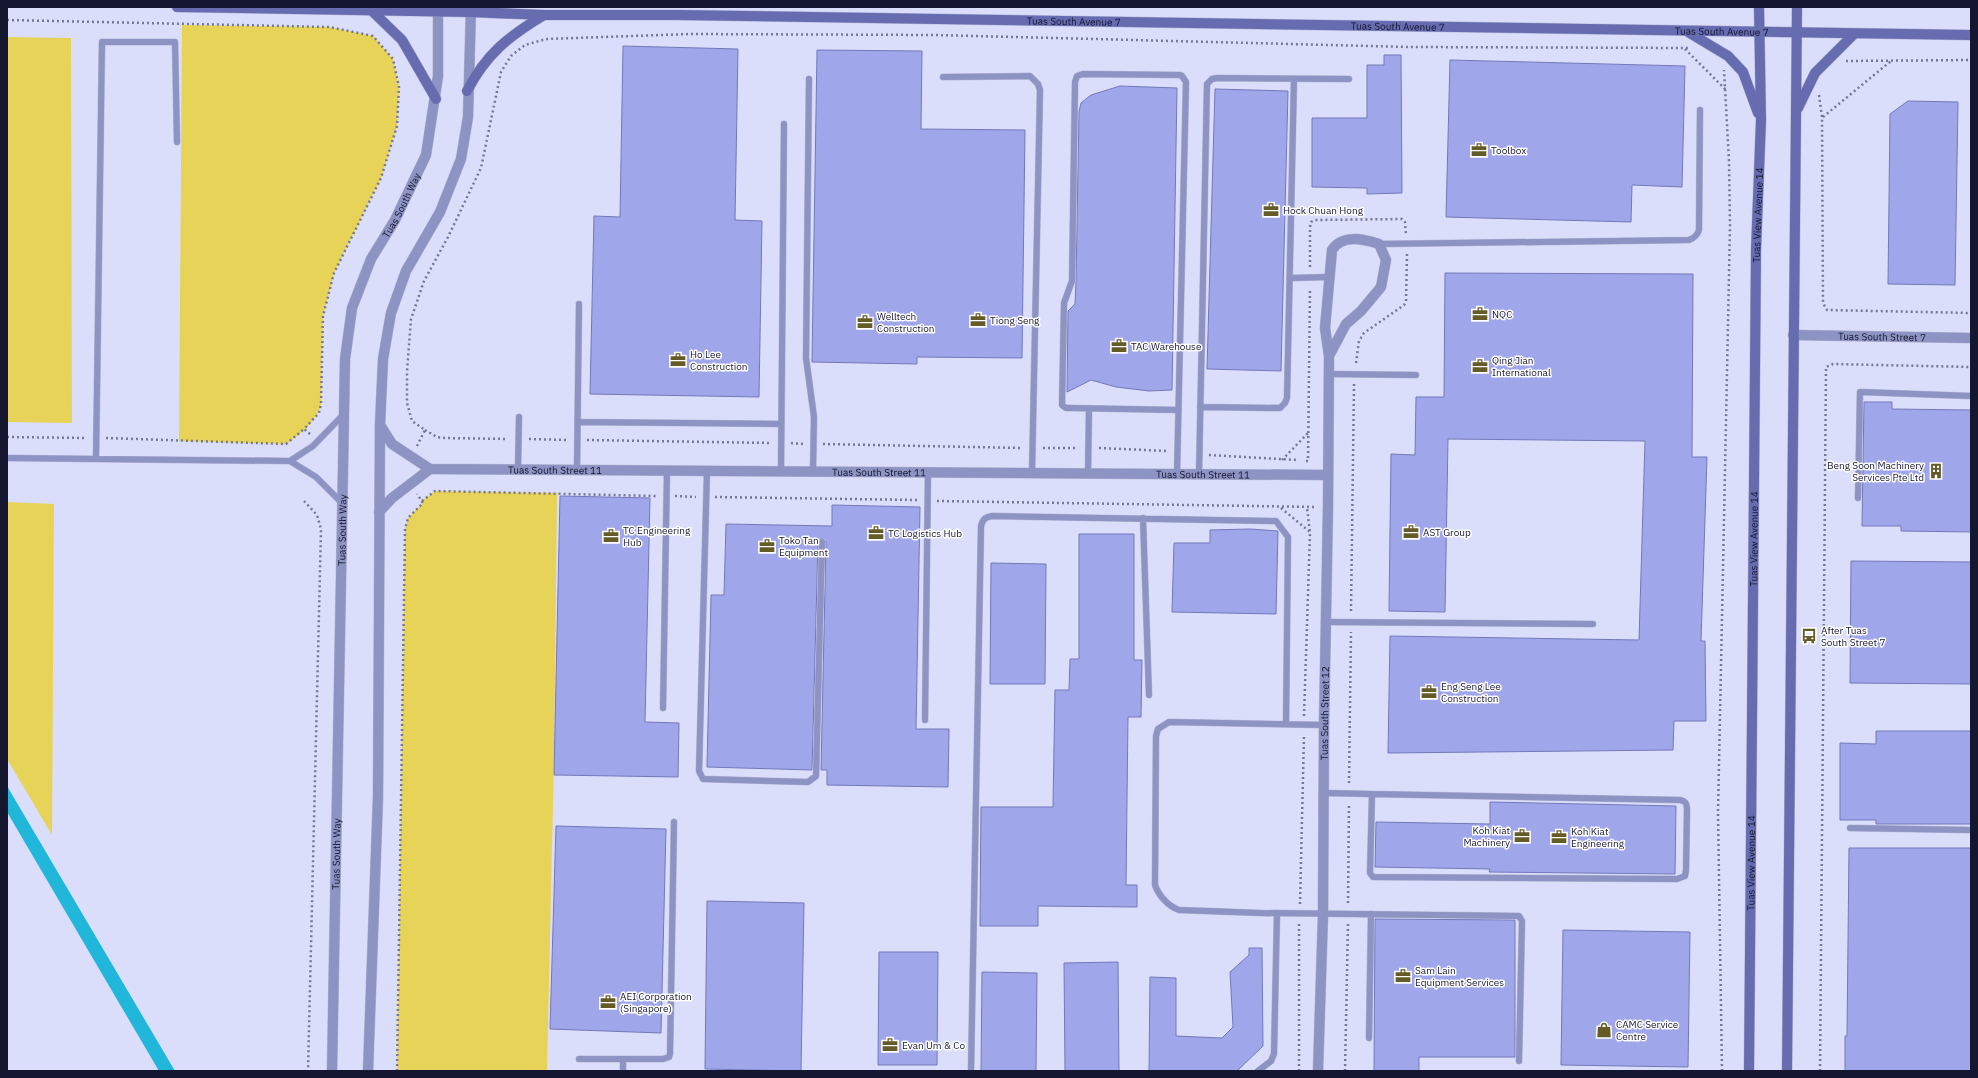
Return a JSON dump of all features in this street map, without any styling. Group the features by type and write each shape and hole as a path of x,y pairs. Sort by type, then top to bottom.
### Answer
{"street":[{"name":"Tuas South Avenue 7","path":"177,7 371,10 470,9 544,15 677,15 1432,26 1688,32 1971,35"},
{"name":"Tuas View Avenue 14","path":"1749,1071 1756,250 1761,120 1759,7"},
{"path":"1787,1071 1793,335 1798,7"},
{"name":"Tuas South Way","path":"332,1071 345,359 352,308 371,259 395,220 426,155 436,99 438,76 438,9"},
{"path":"368,1071 378,797 379,512 380,425 383,359 391,313 406,271 440,212 460,159 468,117 467,91 470,9"},
{"path":"371,10 402,40 436,99"},
{"path":"467,91 482,66 492,53 507,39 544,15"},
{"path":"1688,32 1728,56 1743,72 1761,120"},
{"path":"1796,110 1816,73 1854,34"},
{"name":"Tuas South Street 12","path":"1318,1071 1323,914 1328,475 1329,356 1325,328 1332,250 1335,245 1346,240 1362,239 1378,244 1386,260 1381,287 1365,306 1346,324 1329,356"},
{"name":"Tuas South Street 7","path":"1793,335 1971,338"},
{"path":"379,512 392,498 430,469 392,444 380,425"},
{"name":"Tuas South Street 11","path":"430,469 1328,475"},
{"path":"368,1056 375,1071"}],"lane":[{"path":"96,459 102,42 175,42 177,142"},
{"path":"1177,474 1186,82 1180,75 1083,74 1077,76 1074,82 1072,281 1064,303 1062,405 1066,408 1089,409 1178,410"},
{"path":"943,77 1030,76 1038,84 1040,90 1032,473"},
{"path":"1198,474 1200,455 1207,84 1212,79 1217,78 1350,79"},
{"path":"809,79 806,358 814,417 812,444 813,471"},
{"path":"1200,407 1280,408 1285,403 1287,398 1294,79"},
{"path":"1378,244 1688,240 1694,238 1698,235 1699,230 1700,110"},
{"path":"781,471 780,443 784,124"},
{"path":"1290,278 1329,278"},
{"path":"577,470 579,304"},
{"path":"1328,374 1416,375"},
{"path":"1858,498 1860,392 1971,396"},
{"path":"1088,473 1089,409"},
{"path":"290,462 319,440 343,415"},
{"path":"518,469 519,416"},
{"path":"578,422 781,424"},
{"path":"7,458 290,462 316,476 342,503"},
{"path":"663,708 666,470"},
{"path":"708,470 699,771 704,779 808,782 816,776 822,542"},
{"path":"925,720 928,472"},
{"path":"972,1071 981,534 983,520 986,517 993,516 1276,521 1287,534 1286,724"},
{"path":"1144,518 1149,694"},
{"path":"1326,622 1593,624"},
{"path":"1324,725 1169,722 1158,729 1156,736 1155,885 1158,892 1171,908 1179,910 1323,914 1519,916 1522,921 1519,1061"},
{"path":"1324,793 1683,800 1687,804 1688,809 1686,870 1684,876 1677,879 1373,877 1370,873 1372,794"},
{"path":"579,1059 663,1059 669,1057 674,822"},
{"path":"1850,828 1971,830"},
{"path":"1258,1071 1272,1061 1274,1054 1277,913"},
{"path":"1369,1038 1371,914"},
{"path":"623,1059 623,1071"}],"path":[{"path":"7,20 329,27 373,36 393,59 400,86 397,126 381,178 334,273 323,316 321,404 319,413 304,429 286,444 96,438 7,437"},
{"path":"1178,451 1088,448 438,437 412,421 407,403 407,371 411,320 424,281 448,237 481,168 501,72 511,56 525,45 537,40 615,38 652,34 936,35 1409,47 1692,48"},
{"path":"1685,49 1726,90"},
{"path":"1840,61 1971,60"},
{"path":"1822,117 1891,61"},
{"path":"1722,1071 1718,813 1730,226 1724,65"},
{"path":"1818,90 1822,117 1823,303 1827,310 1971,313"},
{"path":"1200,455 1308,461 1310,432 1311,222 1315,220 1402,219 1405,222 1407,244 1406,301 1404,305 1364,333 1357,348 1354,375 1346,1071"},
{"path":"1820,1071 1826,367 1832,364 1971,367"},
{"path":"304,429 319,440"},
{"path":"412,457 425,430"},
{"path":"1282,460 1310,432"},
{"path":"410,484 422,500"},
{"path":"397,1071 405,528 408,518 423,503 422,500 435,491 1307,508 1310,533 1300,913 1299,1071"},
{"path":"304,501 317,516 321,529 308,1071"},
{"path":"1281,508 1310,533"}],"shaded area":[{"path":"182,25 329,27 373,36 393,59 399,87 397,126 381,178 334,273 323,316 321,404 319,410 308,427 286,444 179,441"},
{"path":"7,37 71,38 72,423 7,422"},
{"path":"435,491 557,493 554,759 547,1071 397,1071 405,529 408,518 423,503 422,501"},
{"path":"7,502 54,504 52,835 7,759"}],"water":[{"path":"7,786 175,1071 159,1071 7,812"}],"building":[{"path":"623,46 738,49 735,220 762,221 759,397 590,394 594,216 620,217"},
{"path":"817,50 922,51 921,129 1025,130 1022,358 917,357 917,364 812,362"},
{"path":"1384,55 1401,55 1402,193 1367,194 1367,188 1312,187 1312,118 1367,118 1367,65 1384,65"},
{"path":"1450,60 1685,66 1682,187 1632,185 1631,222 1446,217"},
{"path":"1120,86 1177,88 1172,390 1149,391 1116,387 1091,380 1067,392 1068,311 1075,304 1076,281 1079,112 1081,103 1091,95"},
{"path":"1215,89 1288,91 1281,371 1207,369"},
{"path":"1908,101 1958,102 1955,285 1888,284 1890,114"},
{"path":"1445,273 1693,274 1692,457 1707,457 1701,641 1705,641 1706,721 1674,721 1673,750 1388,753 1390,636 1639,640 1645,441 1448,439 1445,612 1389,611 1391,454 1415,455 1416,397 1444,397"},
{"name":"Beng Soon Machinery Services Pte Ltd","path":"1864,402 1892,402 1892,409 1971,410 1971,532 1901,531 1901,526 1862,526"},
{"path":"560,496 650,498 645,722 679,723 678,777 554,775"},
{"path":"832,505 920,507 916,729 949,729 948,787 827,785 827,770 821,770 826,542 822,538 818,542 812,770 707,767 711,595 724,595 726,524 832,526"},
{"path":"1250,529 1278,531 1276,614 1172,612 1174,543 1210,543 1210,530"},
{"path":"1079,534 1134,534 1134,660 1142,660 1141,717 1128,717 1126,885 1137,885 1137,907 1038,906 1038,926 980,926 981,807 1053,807 1055,690 1069,690 1070,659 1079,659"},
{"path":"1851,561 1971,562 1971,684 1850,683"},
{"path":"991,563 1046,564 1045,684 990,684"},
{"path":"1876,731 1971,731 1971,824 1876,824 1876,820 1840,820 1840,743 1876,744"},
{"path":"1490,802 1676,806 1675,874 1489,872 1490,869 1375,867 1376,822 1490,824"},
{"path":"556,826 666,829 661,1033 550,1029"},
{"path":"1849,848 1971,848 1971,1071 1845,1071 1845,1036 1847,1036"},
{"path":"707,901 804,903 801,1071 705,1069"},
{"path":"1375,919 1515,920 1515,1057 1419,1057 1419,1071 1374,1071"},
{"path":"1563,930 1690,932 1688,1067 1561,1065"},
{"path":"1249,948 1262,948 1263,1046 1237,1071 1149,1071 1150,977 1176,978 1176,1036 1222,1038 1233,1027 1230,972 1249,955"},
{"path":"879,952 938,952 937,1065 878,1065"},
{"path":"1118,962 1119,1071 1065,1071 1064,963"},
{"path":"982,972 1037,973 1036,1071 981,1071"}],"place":[{"name":"Toolbox","path":"1479,150"},
{"name":"Hock Chuan Hong","path":"1271,210"},
{"name":"NQC","path":"1480,314"},
{"name":"Tiong Seng","path":"978,320"},
{"name":"Welltech Construction","path":"865,322"},
{"name":"TAC Warehouse","path":"1119,346"},
{"name":"Ho Lee Construction","path":"678,360"},
{"name":"Qing Jian International","path":"1480,366"},
{"name":"Beng Soon Machinery Services Pte Ltd","path":"1936,471"},
{"name":"AST Group","path":"1411,532"},
{"name":"TC Logistics Hub","path":"876,533"},
{"name":"TC Engineering Hub","path":"611,536"},
{"name":"Toko Tan Equipment","path":"767,546"},
{"name":"After Tuas South Street 7","path":"1809,636"},
{"name":"Eng Seng Lee Construction","path":"1429,692"},
{"name":"Koh Kiat Machinery","path":"1522,836"},
{"name":"Koh Kiat Engineering","path":"1559,837"},
{"name":"Sam Lain Equipment Services","path":"1403,976"},
{"name":"AEI Corporation (Singapore)","path":"608,1002"},
{"name":"CAMC Service Centre","path":"1604,1030"},
{"name":"Evan Um & Co","path":"890,1045"}]}
